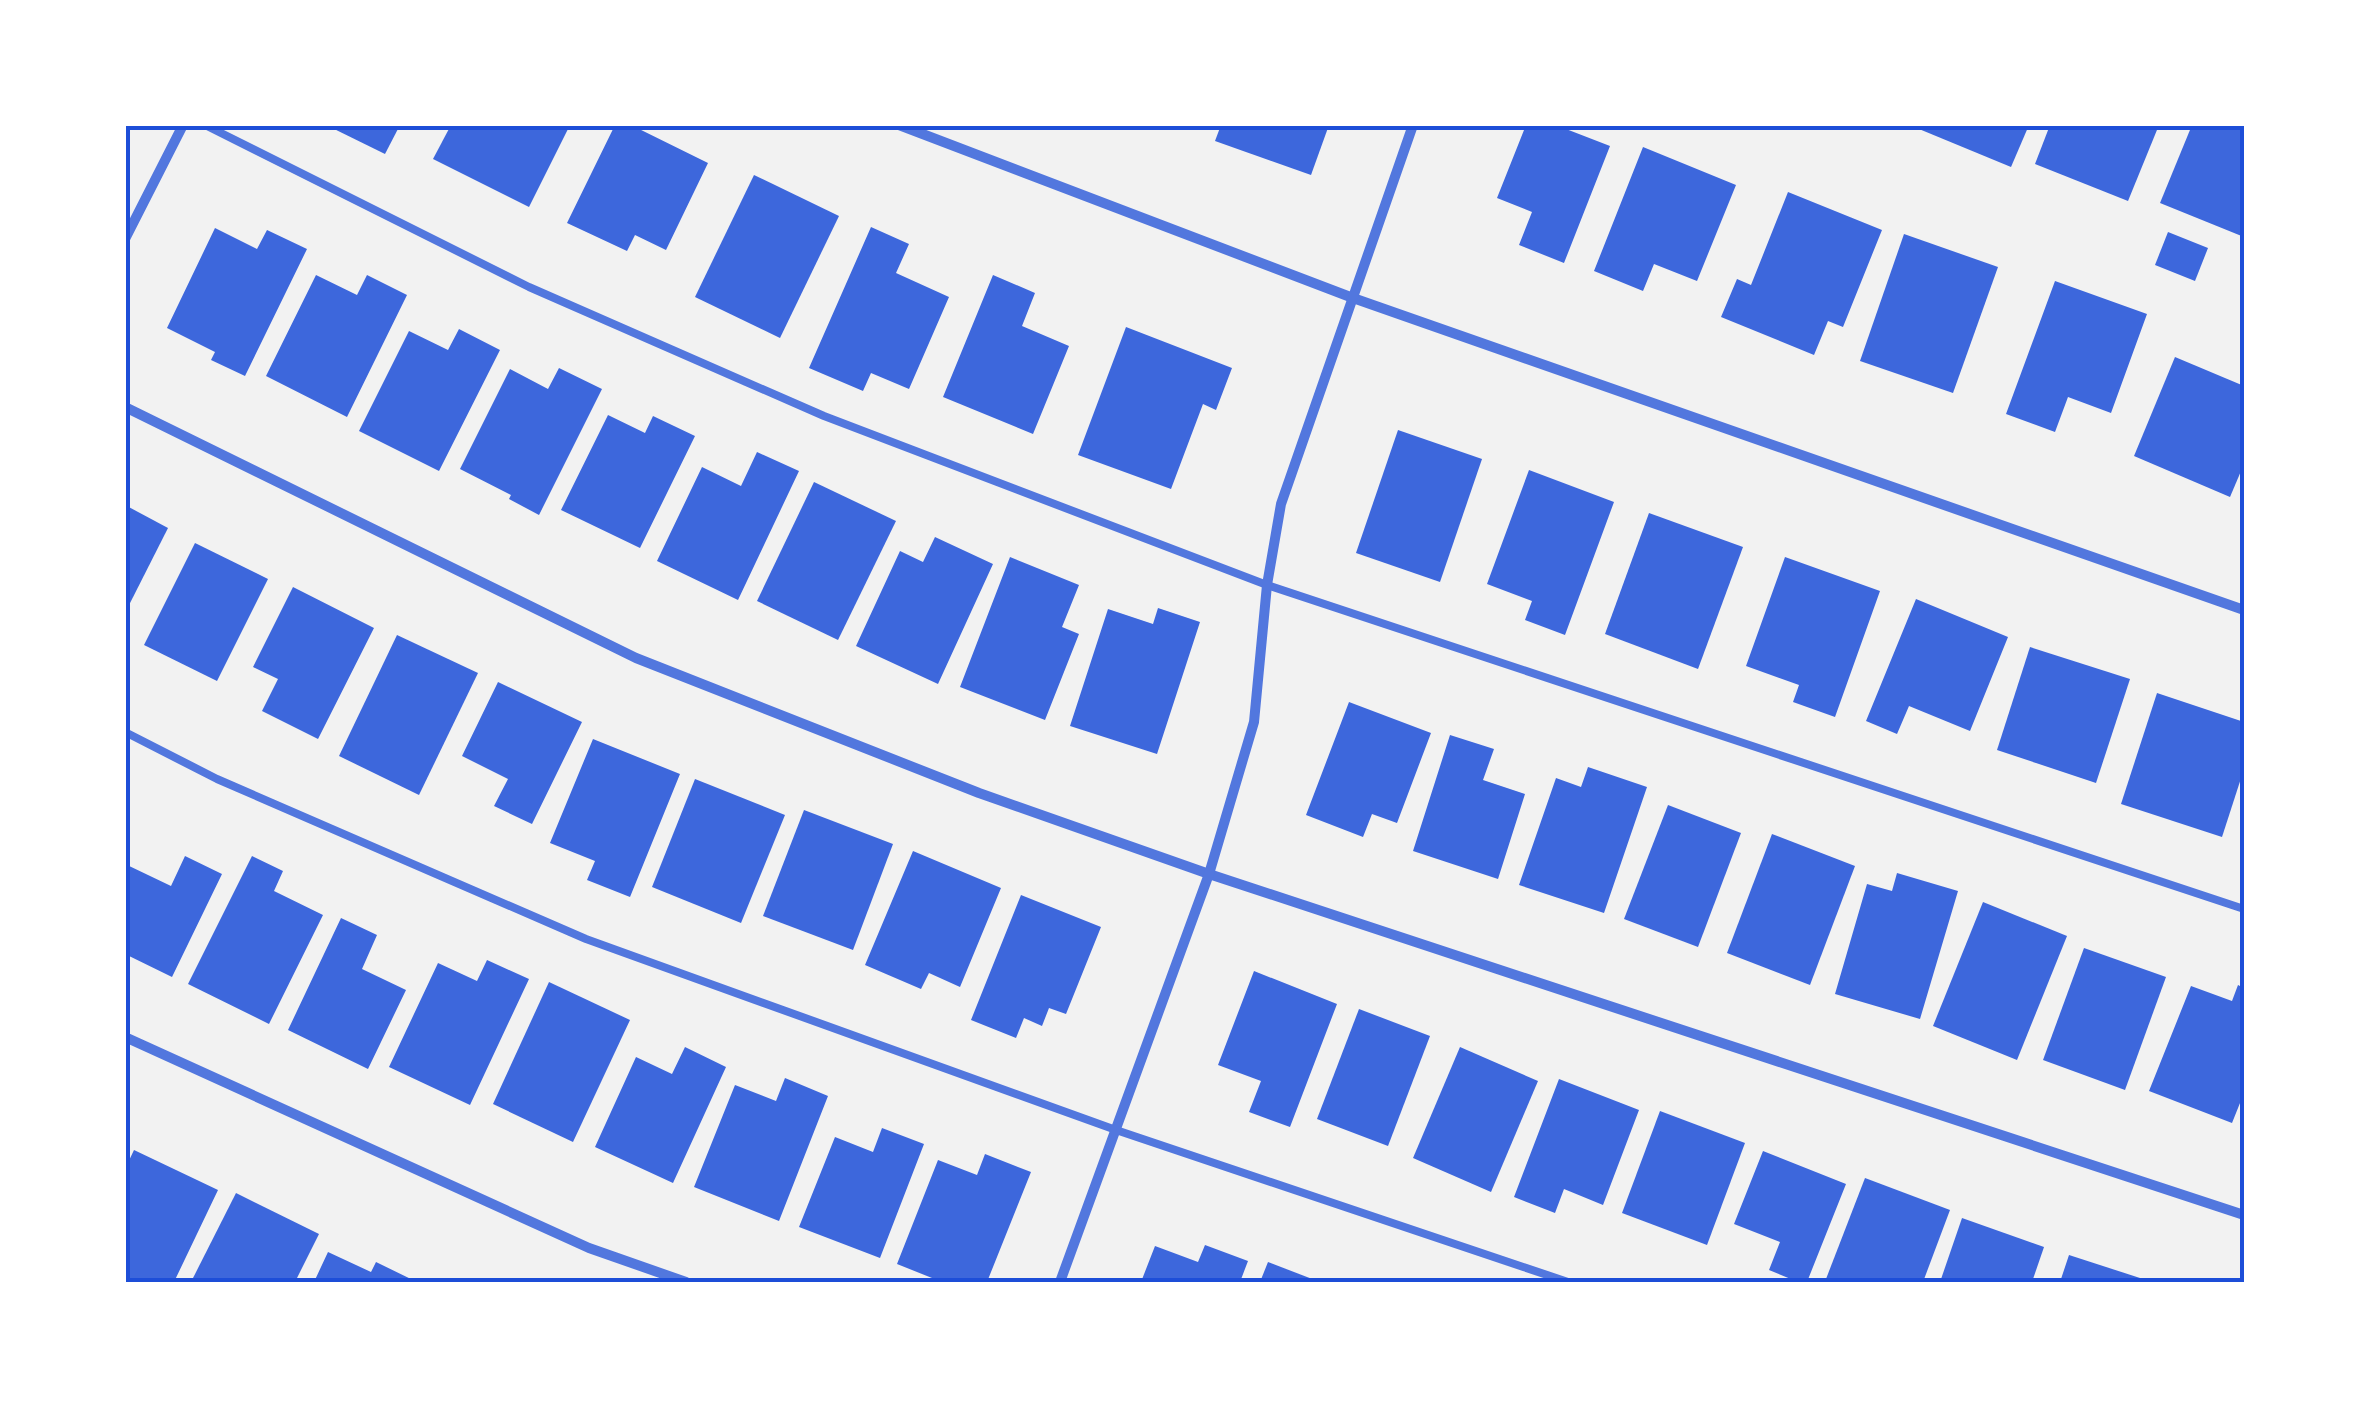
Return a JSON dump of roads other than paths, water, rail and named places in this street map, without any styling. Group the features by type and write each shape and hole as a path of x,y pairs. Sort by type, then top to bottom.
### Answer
{"street":[{"path":"125,238 184,125"},
{"path":"899,125 1354,298 2244,610"},
{"path":"1060,1282 1208,874 1254,722 1267,585 1281,504 1413,125"},
{"path":"125,406 636,658 979,793 1208,874 2244,1216"},
{"path":"125,1037 589,1248 686,1282"}],"lane":[{"path":"205,125 528,287 824,416 1267,585 2244,909"},
{"path":"125,732 217,779 586,939 1116,1130 1568,1282"}]}
